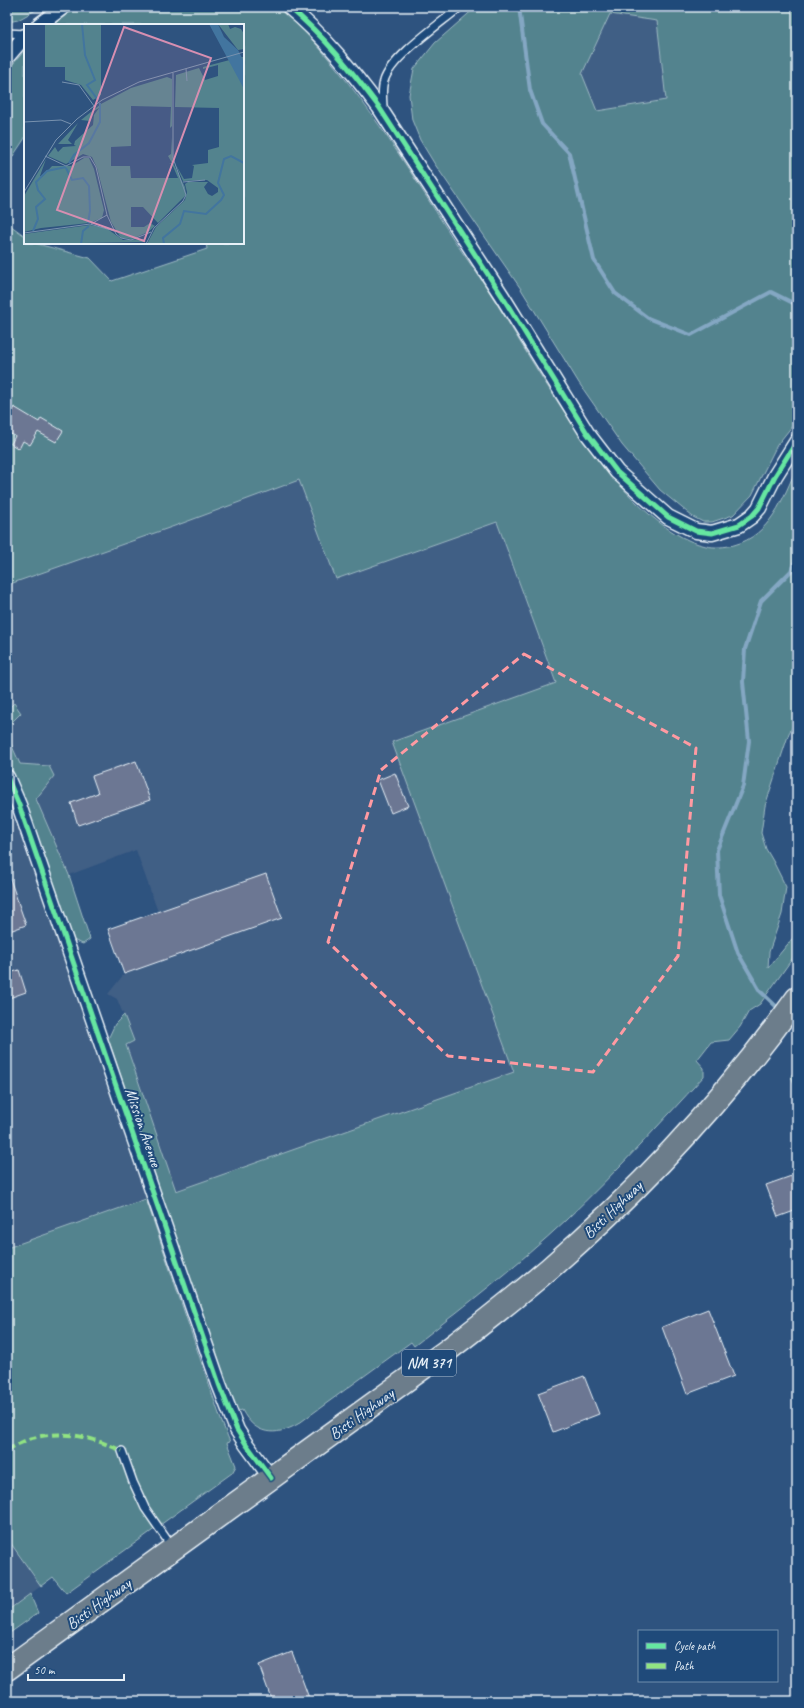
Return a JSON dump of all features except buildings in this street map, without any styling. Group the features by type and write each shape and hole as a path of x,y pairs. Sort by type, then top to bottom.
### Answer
{"main road":[{"name":"Bisti Highway","path":"7,1669 448,1349 520,1294 575,1245 632,1190 698,1121 734,1079 797,998"}],"street":[{"path":"40,24 64,7"},
{"path":"289,7 320,35 358,80 383,114 502,296 587,433 617,472 668,517 696,531 712,533 739,525 760,508 775,476 797,441"},
{"path":"7,57 24,36"},
{"name":"Mission Avenue","path":"7,777 19,805 223,1396 240,1435 270,1478"}],"lane":[{"path":"383,114 384,82 392,66 417,41 460,7"},
{"path":"7,33 24,35"},
{"path":"122,1451 133,1482 145,1508 174,1549"}],"highlighted area":[{"path":"524,654 696,748 678,956 593,1072 448,1056 328,942 381,770"}],"shaded area":[{"path":"610,14 657,21 666,100 597,112 582,74"},
{"path":"299,480 336,578 497,522 556,684 393,742 515,1072 176,1191 126,1044 134,1041 117,999 108,994 124,974 158,912 136,850 69,875 36,799 49,766 20,764 7,735 7,727 21,713 14,703 7,710 7,585 183,523"},
{"path":"7,796 146,1199 7,1248"},
{"path":"7,1538 41,1586 7,1611"}],"green space":[{"path":"7,7 41,7 18,20 8,22"},
{"path":"77,7 280,7 327,57 369,111 487,288 554,396 611,475 642,508 674,533 709,547 731,546 747,540 767,524 781,503 797,467 797,719 789,733 765,806 761,833 766,849 786,887 782,914 769,952 768,968 797,933 797,952 760,1004 749,1011 740,1027 729,1040 711,1042 697,1060 704,1068 704,1076 619,1167 548,1237 511,1269 414,1346 411,1342 298,1424 281,1431 274,1432 259,1429 253,1425 242,1410 239,1411 233,1403 108,1039 115,1024 124,1015 134,1041 126,1045 176,1191 514,1072 392,742 556,683 497,522 336,579 299,480 183,523 7,585 7,223 24,235 24,244 38,244 90,258 112,281 207,249 206,244 244,244 244,24 54,24"},
{"path":"476,7 797,7 797,420 777,445 752,495 733,515 712,522 703,522 693,517 660,490 622,445 579,383 521,289 434,163 420,140 412,120 409,95 414,69 435,43","holes":["610,14 657,21 666,100 597,111 582,74"]},
{"path":"24,51 24,140 7,165 7,71"},
{"path":"14,703 21,713 7,727 7,710"},
{"path":"7,735 20,764 49,766 54,776 36,799 69,875 90,939 83,944 73,940 30,815 7,760"},
{"path":"797,1067 797,1091 791,1076"},
{"path":"146,1199 221,1420 230,1442 227,1443 236,1466 232,1473 66,1593 53,1577 41,1586 7,1538 7,1248"},
{"path":"30,1594 38,1613 7,1635 7,1611"}],"waterway":[{"path":"519,7 530,90 542,124 569,153 594,260 615,293 648,318 691,335 771,292 797,305"},
{"path":"780,1010 760,991 738,953 719,895 717,850 743,786 749,741 743,682 745,649 761,601 791,571 797,555"}],"marked path":[{"path":"7,1450 29,1439 41,1436 65,1435 89,1438 122,1451"}],"cycle path":[{"path":"289,7 302,18 337,54 379,107 502,296 587,433 617,472 668,517 696,531 712,533 739,525 752,516 759,508 775,476 797,441"},
{"path":"7,777 19,805 219,1384 237,1430 271,1478"}]}
